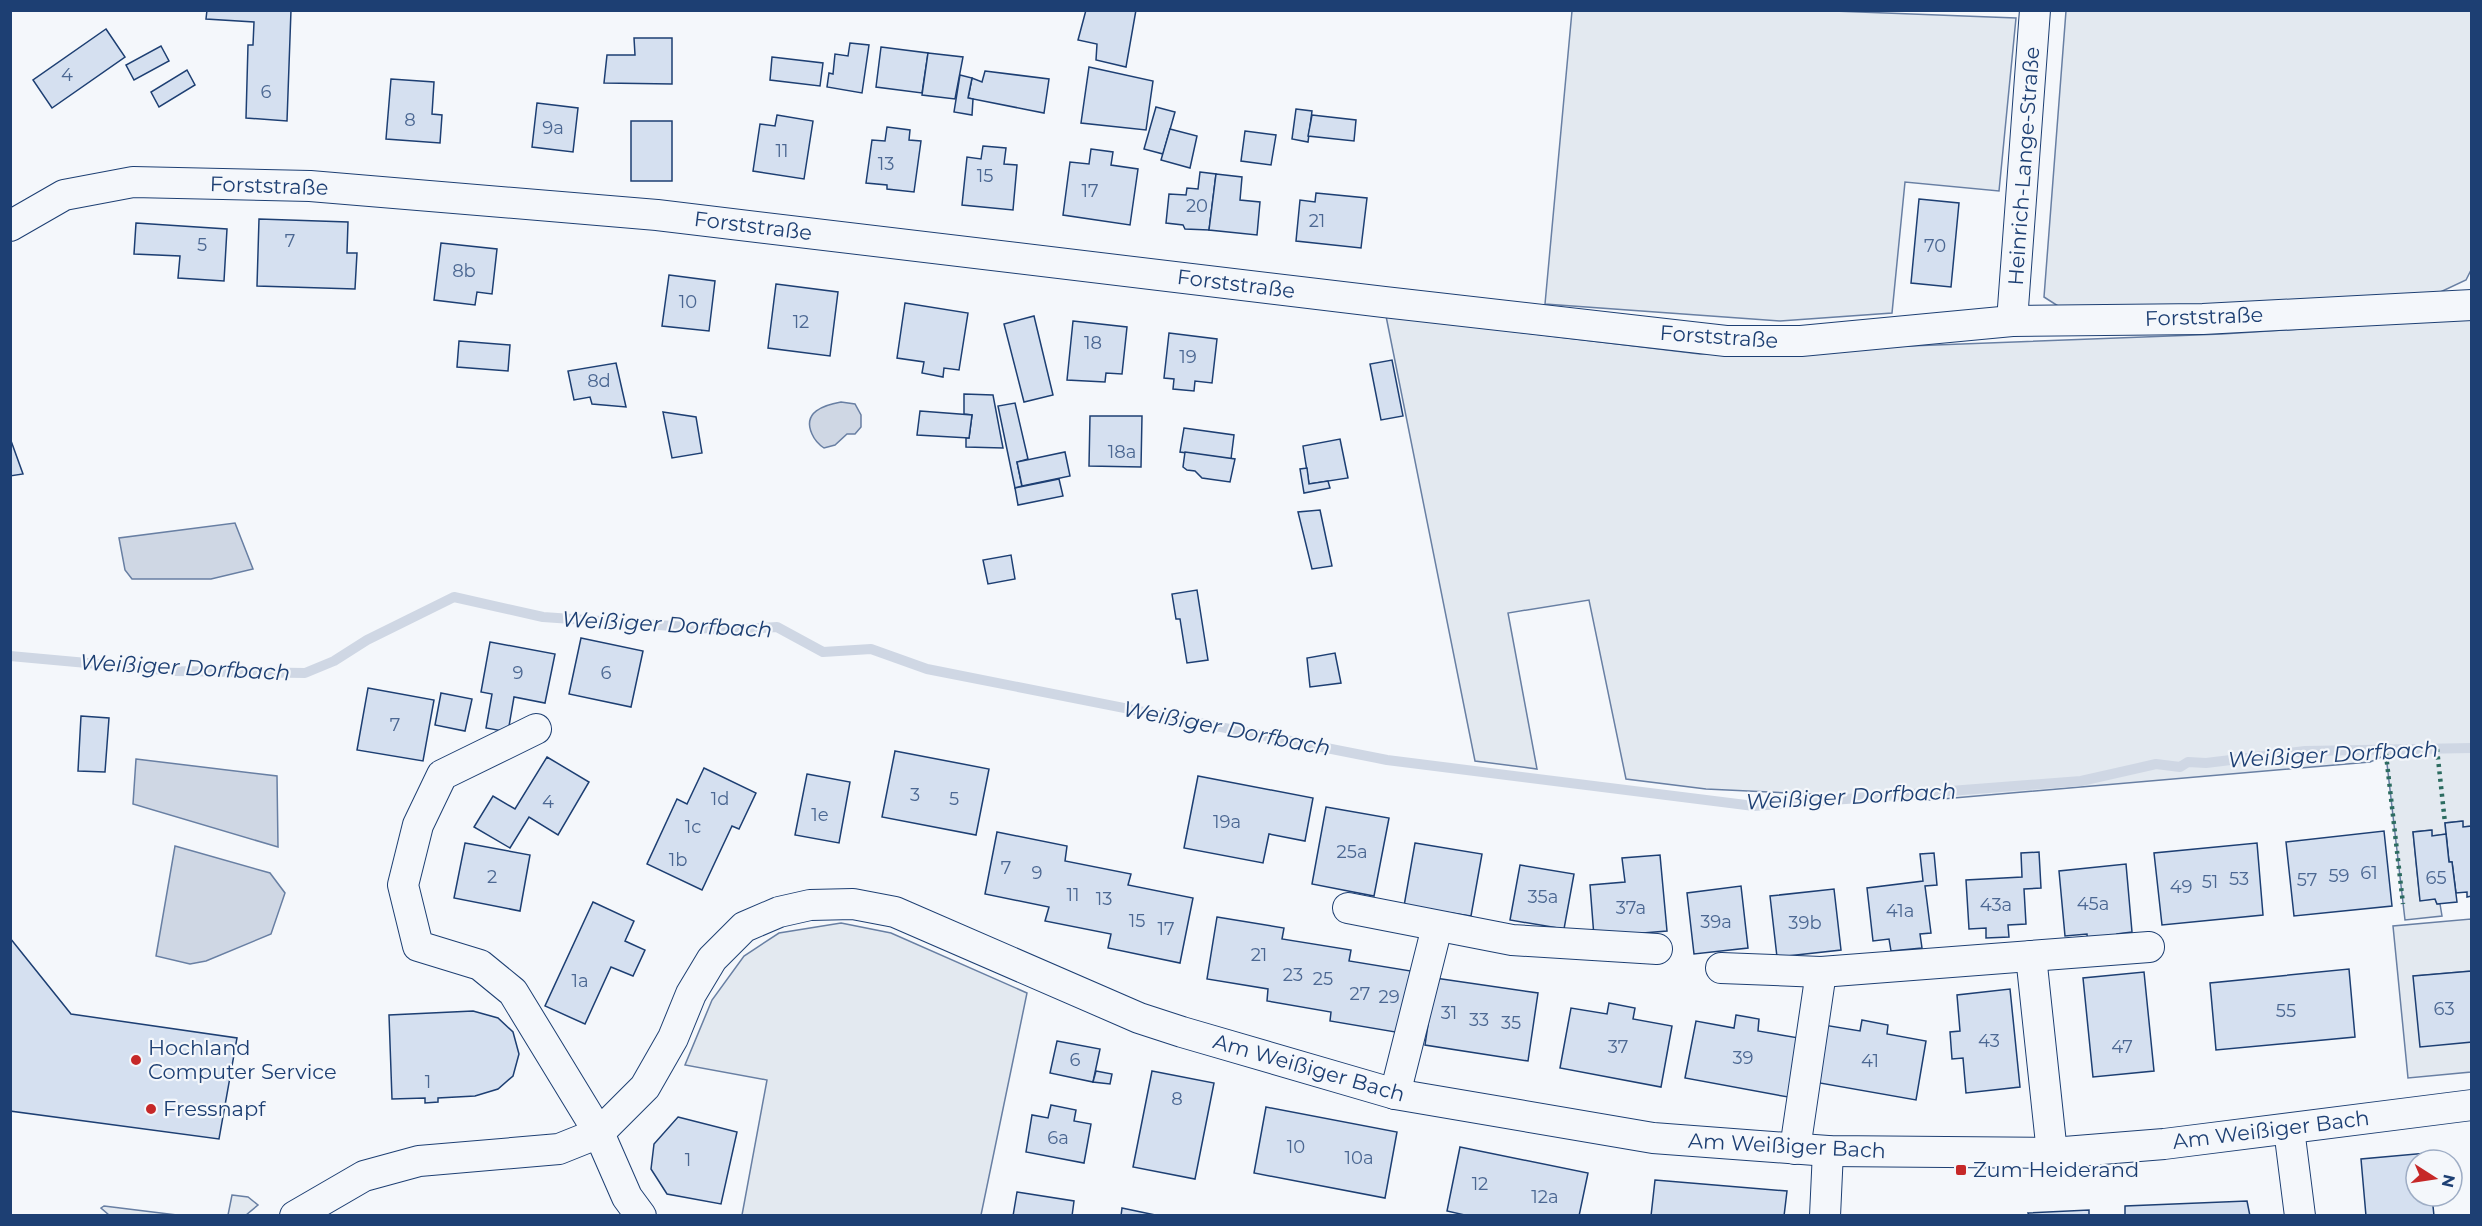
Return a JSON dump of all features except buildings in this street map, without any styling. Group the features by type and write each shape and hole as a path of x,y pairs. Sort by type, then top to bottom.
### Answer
{"street":[{"name":"Heinrich-Lange-Straße","path":"2012,321 2035,10"},
{"name":"Forststraße","path":"10,226 64,195 133,182 310,186 657,214 1726,341 1801,342 2012,321 2203,319 2472,305"},
{"path":"536,729 442,775 418,825 403,885 418,946 480,965 513,992 599,1133 627,1197 641,1215"},
{"name":"Am Weißiger Bach","path":"295,1215 364,1176 419,1161 559,1149 599,1133 645,1087 674,1038 691,994 712,958 744,927 779,912 810,905 853,904 895,912 1139,1018 1395,1094 1653,1138 1828,1151 2052,1153 2164,1144 2472,1105"},
{"path":"1347,908 1512,940 1657,950"},
{"path":"1395,1094 1437,927"},
{"path":"1721,968 1821,972 2149,947"},
{"path":"2031,956 2052,1153"},
{"path":"1794,1149 1821,972"},
{"path":"2289,1129 2300,1215"},
{"path":"1825,1215 1828,1151"}],"shaded area":[{"path":"1807,10 2016,18 1999,191 1905,182 1892,313 1780,321 1545,304 1572,11"},
{"path":"2066,11 2471,11 2472,268 2466,280 2434,295 2164,307 2058,306 2044,297"},
{"path":"1386,316 1700,354 2222,334 2471,318 2471,826 2463,827 2462,821 2445,823 2446,834 2432,836 2431,830 2413,832 2420,900 2435,899 2437,904 2440,904 2442,916 2405,920 2386,755 2370,762 1931,800 1706,789 1626,779 1589,600 1508,613 1537,769 1475,761"},
{"path":"841,402 855,404 861,415 861,427 855,434 847,434 835,445 824,448 813,436 810,420 816,411"},
{"path":"235,523 253,569 211,579 132,579 125,570 119,538"},
{"path":"136,759 277,776 278,847 133,804"},
{"path":"175,846 270,873 285,893 271,934 206,961 190,964 156,956"},
{"path":"2471,919 2471,971 2414,976 2471,1042 2471,1072 2408,1078 2393,926"},
{"path":"841,923 891,933 1027,993 981,1215 742,1215 767,1080 685,1065 712,1000 744,956 779,933"},
{"path":"232,1195 248,1197 258,1205 246,1215 228,1215"},
{"path":"104,1206 177,1215 109,1215 101,1208"}],"waterway":[{"name":"Weißiger Dorfbach","path":"10,656 175,671 305,673 334,661 367,640 454,597 543,617 730,630 777,627 823,652 871,649 927,669 1387,760 1754,806 2081,781 2156,764 2180,767 2188,762 2206,763 2305,751 2472,748"}],"hedge":[{"path":"2437,749 2445,823"},
{"path":"2386,754 2403,904"}],"place":[{"name":"Hochland Computer Service","path":"136,1060"},
{"name":"Fressnapf","path":"151,1109"},
{"name":"Zum Heiderand","path":"1961,1170"}]}
